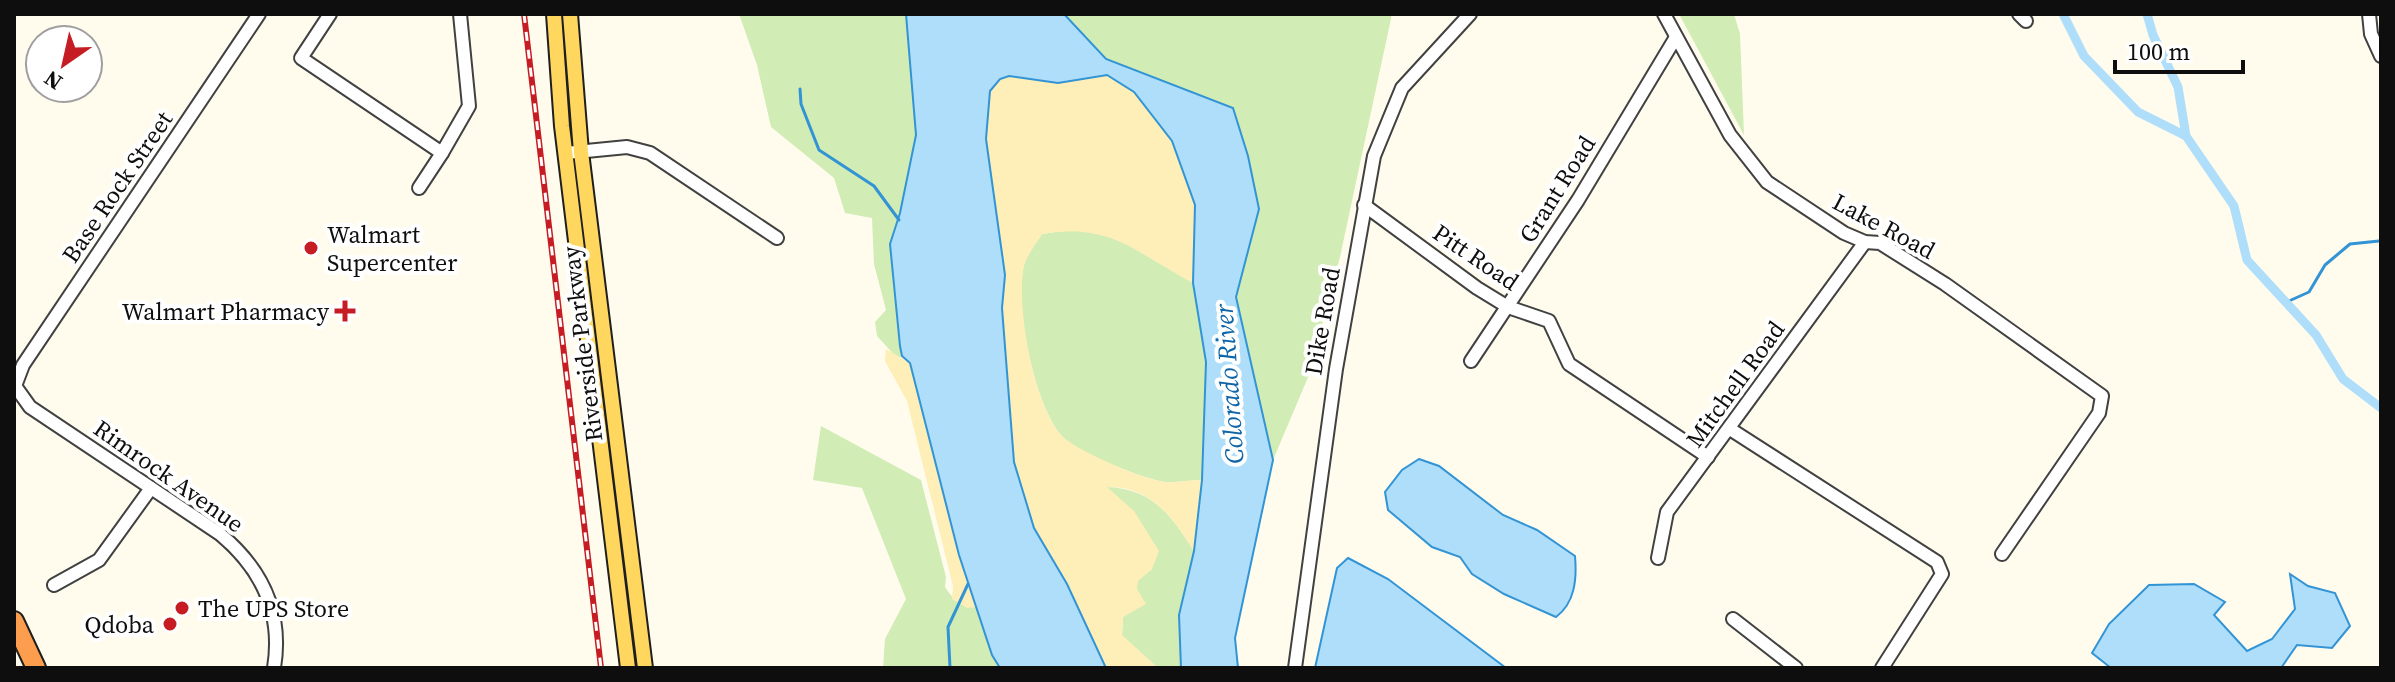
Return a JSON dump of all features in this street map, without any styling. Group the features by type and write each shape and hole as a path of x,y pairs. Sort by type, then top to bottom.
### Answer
{"highway":[{"path":"14,621 36,668"}],"main road":[{"name":"Riverside Parkway","path":"554,14 616,508 628,668"},
{"name":"Riverside Parkway","path":"570,14 573,153"},
{"name":"Riverside Parkway","path":"616,508 645,668"}],"street":[{"name":"Base Rock Street","path":"15,386 23,365 259,14"},
{"path":"330,14 301,58 442,153"},
{"path":"419,188 469,106 460,14"},
{"name":"Dike Road","path":"1295,668 1313,520 1364,205 1381,135 1402,88 1470,14"},
{"name":"Lake Road","path":"1664,14 1730,135 1756,171 1844,233 1865,242 1880,243 1945,284 2102,396 2099,413 2002,554"},
{"path":"2369,14 2371,34 2381,56"},
{"name":"Grant Road","path":"1471,361 1676,37"},
{"path":"573,153 627,147 650,153 749,223 777,238"},
{"name":"Pitt Road","path":"1364,205 1508,307 1549,321 1569,364 1708,457"},
{"name":"Mitchell Road","path":"1658,558 1667,512 1865,242"},
{"name":"Rimrock Avenue","path":"15,386 30,407 220,534 257,573 274,614 274,668"},
{"path":"1730,429 1937,562 1942,574 1882,668"},
{"path":"54,585 99,560 151,488"},
{"path":"1733,619 1796,668"}],"green space":[{"path":"739,14 906,14 916,135 900,213 890,244 902,356 898,359 877,336 875,322 886,310 874,264 872,218 845,213 834,178 771,127 757,65"},
{"path":"1064,14 1392,14 1340,257 1309,375 1273,460 1236,297 1259,209 1233,108 1106,59"},
{"path":"1679,14 1734,14 1740,34 1744,135"},
{"path":"1076,229 1118,239 1193,283 1206,362 1202,480 1166,482 1128,471 1073,445 1054,425 1036,383 1025,331 1022,305 1024,265 1042,234"},
{"path":"821,426 921,480 946,577 945,587 958,602 976,607 1000,668 883,668 885,639 906,599 862,488 813,480"},
{"path":"1106,487 1136,492 1159,506 1194,551 1179,615 1181,668 1158,668 1122,636 1123,617 1132,610 1138,580 1152,569 1118,498"}],"sand":[{"path":"1107,75 1134,92 1172,142 1195,205 1193,283 1105,236 1066,232 1042,234 1024,266 1022,306 1037,386 1056,429 1068,441 1115,466 1154,480 1202,480 1194,551 1159,506 1136,492 1107,487 1134,511 1159,551 1152,569 1138,581 1137,589 1146,604 1123,617 1122,635 1158,668 1106,668 1067,584 1034,528 1014,462 1002,308 1005,275 986,139 990,91 1000,79 1009,76 1058,83"},
{"path":"886,349 910,363 976,607 967,608 952,599 953,586 907,401 885,361"}],"water":[{"name":"Colorado River","path":"906,14 1064,14 1106,59 1233,108 1248,156 1259,209 1236,297 1273,460 1235,638 1238,668 1181,668 1179,615 1194,551 1202,480 1206,362 1193,283 1195,205 1172,141 1134,92 1107,75 1058,83 1009,76 1000,79 990,91 986,139 1005,275 1002,308 1014,462 1034,528 1067,584 1106,668 1000,668 992,655 959,555 910,363 902,356 900,346 890,244 900,213 916,135"},
{"path":"1419,459 1439,466 1503,515 1537,530 1575,556 1576,573 1571,598 1556,617 1504,594 1472,574 1460,557 1432,547 1388,510 1385,492 1402,470"},
{"path":"1348,558 1388,579 1506,668 1315,668 1337,568"},
{"path":"2290,574 2308,586 2335,593 2350,626 2332,648 2297,645 2281,668 2111,668 2092,653 2109,624 2149,585 2194,584 2225,602 2214,615 2247,651 2272,639 2295,609"}],"waterway":[{"path":"2063,14 2084,56 2138,112 2186,136 2234,206 2247,260 2316,335 2343,379 2381,408"},
{"path":"2147,14 2153,35 2178,87 2186,136"},
{"path":"800,89 801,104 819,150 874,186 899,220"},
{"path":"2289,301 2309,292 2325,265 2350,244 2379,241"},
{"path":"950,668 948,627 968,584"}],"railway":[{"path":"524,14 601,668"}],"place":[{"name":"Walmart Supercenter","path":"311,248"},
{"name":"Walmart Pharmacy","path":"345,311"},
{"name":"The UPS Store","path":"182,608"},
{"name":"Qdoba","path":"170,624"}]}
